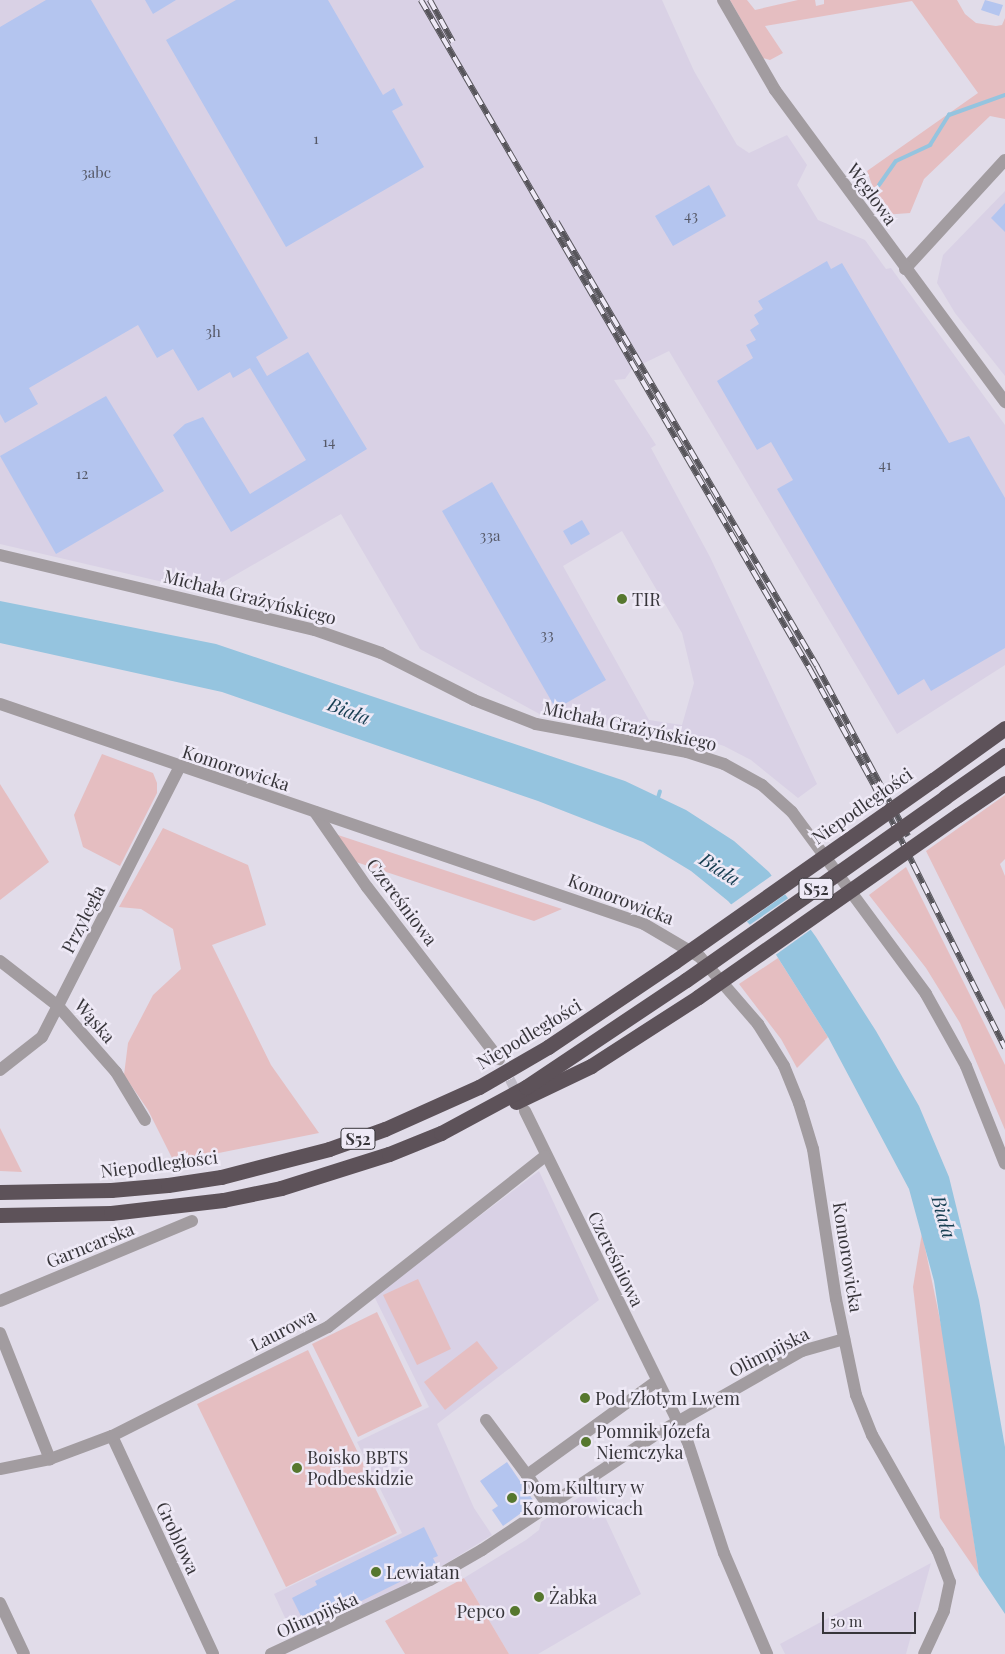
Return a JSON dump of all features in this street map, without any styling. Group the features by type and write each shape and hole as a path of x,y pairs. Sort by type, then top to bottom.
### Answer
{"highway":[{"name":"Niepodległości","path":"0,1192 85,1192 168,1185 221,1177 329,1149 385,1129 479,1087 556,1042 674,962 1005,728"},
{"name":"S52","path":"0,1215 111,1213 223,1200 335,1172 463,1122 570,1059 686,980 1005,755"},
{"path":"463,1122 503,1108 591,1066 698,997 1005,783"}],"street":[{"name":"Węglowa","path":"723,0 754,61 905,269 1005,402"},
{"path":"905,269 1005,160"},
{"name":"Michała Grażyńskiego","path":"0,555 315,630 381,653 474,700 536,724 687,752 724,764 762,785 792,812 926,994 966,1066 1005,1164"},
{"name":"Komorowicka","path":"0,704 179,768 315,812 644,924 700,957 758,1024 784,1066 799,1103 820,1187 844,1339 856,1394 872,1435 948,1574 947,1604 924,1654"},
{"name":"Przyległa","path":"0,1070 42,1037 179,768"},
{"name":"Czereśniowa","path":"315,812 367,887 500,1059"},
{"name":"Wąska","path":"0,961 58,1006 116,1072 145,1120"},
{"name":"Czereśniowa","path":"525,1110 545,1156 678,1422 724,1553 764,1653"},
{"name":"Laurowa","path":"0,1469 50,1459 112,1436 328,1327 545,1156"},
{"name":"Garncarska","path":"0,1301 192,1221"},
{"path":"0,1333 50,1459"},
{"name":"Olimpijska","path":"271,1654 422,1584 482,1550 548,1505 678,1422 802,1351 844,1339"},
{"path":"527,1475 657,1381"},
{"path":"486,1420 548,1505"},
{"name":"Groblowa","path":"112,1436 213,1654"},
{"path":"0,1603 24,1654"}],"shaded area":[{"path":"0,0 662,0 694,71 737,145 749,153 787,135 807,165 797,185 818,220 865,240 886,269 891,268 1005,425 1005,665 897,734 669,351 632,369 625,379 614,380 656,445 651,448 710,557 817,784 798,798 751,760 724,746 694,736 545,717 420,649 341,514 206,592 0,544","holes":["622,531 682,633 694,683 682,725 649,720 563,566"]},
{"path":"730,0 747,0 755,10 798,0 815,0 816,6 824,4 824,0 957,0 965,14 976,23 1002,25 1005,18 1005,119 990,116 924,179 910,213 883,215 867,171 978,93 912,1 765,26 783,53 770,60 763,58"},
{"path":"1005,191 1005,376 955,313 937,283 943,255"},
{"path":"102,754 153,773 157,783 157,793 120,866 83,847 74,815"},
{"path":"0,784 49,862 0,900"},
{"path":"1005,795 1005,859 1000,864 1005,876 1005,1010 926,851"},
{"path":"163,828 248,865 266,925 212,945 271,1065 319,1133 174,1162 148,1110 124,1075 128,1043 153,995 181,969 173,929 141,909 119,907"},
{"path":"335,834 562,909 534,921 356,862"},
{"path":"906,867 1005,1065 1005,1130 960,1023 926,968 869,895"},
{"path":"778,958 828,1037 797,1068 781,1039 739,984"},
{"path":"0,1128 22,1172 0,1171"},
{"path":"539,1171 599,1300 437,1424 474,1508 492,1535 442,1566 340,1620 294,1637 274,1594 402,1533 357,1442 429,1407 374,1296"},
{"path":"922,1233 945,1344 979,1575 940,1518 913,1287"},
{"path":"418,1279 451,1349 417,1365 383,1295"},
{"path":"377,1312 422,1406 358,1437 312,1344"},
{"path":"477,1341 498,1368 445,1410 424,1382"},
{"name":"Boisko BBTS Podbeskidzie","path":"308,1350 397,1533 286,1587 197,1404"},
{"path":"592,1489 641,1594 538,1654 509,1654 464,1578 526,1540 539,1530 541,1522"},
{"path":"931,1563 906,1654 785,1654 780,1644"},
{"path":"464,1578 509,1654 405,1654 385,1621"}],"water":[{"name":"Biała","path":"0,601 216,644 625,781 686,810 734,841 769,872 816,937 876,1031 919,1106 949,1177 979,1300 1005,1447 1005,1614 979,1575 934,1281 909,1189 828,1037 773,950 728,901 691,871 643,842 538,801 222,692 0,643"}],"pier":[{"path":"774,874 787,893 745,923 729,906"},
{"path":"790,897 813,928 774,956 748,926"}],"building":[{"path":"46,0 91,0 288,338 256,357 267,376 308,352 367,449 231,532 173,435 185,424 203,417 250,494 306,460 250,368 233,378 230,372 198,391 173,349 157,358 138,325 29,388 38,404 5,423 0,414 0,27"},
{"path":"145,0 176,0 153,14"},
{"path":"236,0 328,0 383,95 394,88 403,105 392,111 424,167 286,247 166,40"},
{"path":"985,0 1003,5 999,16 981,10"},
{"path":"709,185 726,216 673,246 655,216"},
{"path":"1005,203 1005,232 991,218"},
{"path":"827,261 831,269 842,263 949,443 969,436 1005,498 1005,648 931,691 924,679 898,695 777,489 793,480 771,442 757,450 717,381 753,358 746,345 756,340 750,330 759,324 754,315 763,309 758,301"},
{"path":"106,396 164,491 56,554 0,456"},
{"path":"492,482 606,680 556,709 442,511"},
{"path":"582,520 590,534 571,545 563,531"},
{"name":"Dom Kultury w Komorowicach","path":"507,1462 535,1503 503,1526 492,1510 498,1506 480,1481"},
{"name":"Lewiatan","path":"424,1527 438,1556 433,1558 436,1564 333,1615 311,1624 309,1620 304,1622 292,1598 317,1585 315,1581"}],"waterway":[{"path":"879,185 896,161 930,145 949,115 1005,95"},
{"path":"657,801 660,791"}],"tunnel":[{"path":"503,1066 519,1098"}],"railway":[{"path":"421,0 810,669 874,785 1005,1048"},
{"path":"430,0 453,42"},
{"path":"557,222 817,666 908,836"}],"place":[{"name":"TIR","path":"622,599"},
{"name":"Pod Złotym Lwem","path":"585,1398"},
{"name":"Pomnik Józefa Niemczyka","path":"586,1442"},
{"name":"Boisko BBTS Podbeskidzie","path":"297,1468"},
{"name":"Dom Kultury w Komorowicach","path":"512,1498"},
{"name":"Lewiatan","path":"376,1572"},
{"name":"Żabka","path":"539,1597"},
{"name":"Pepco","path":"515,1611"}]}
